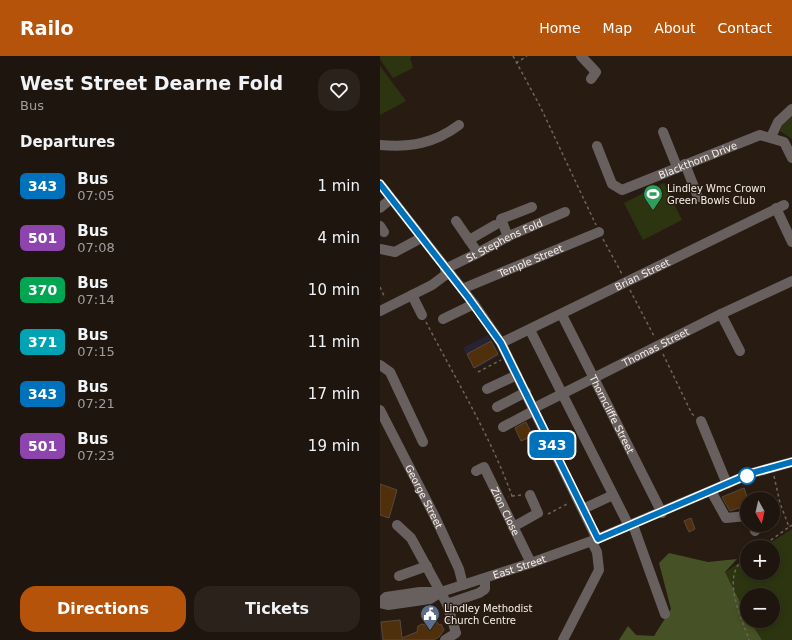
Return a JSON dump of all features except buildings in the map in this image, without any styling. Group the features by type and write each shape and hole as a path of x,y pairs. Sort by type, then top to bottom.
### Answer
{"street":[{"path":"581,56 597,72"},
{"path":"792,109 778,122 771,137 784,142 792,158"},
{"path":"380,145 419,145 450,132 459,125"},
{"path":"663,132 698,197"},
{"name":"Blackthorn Drive","path":"597,146 612,184 619,189 626,189 760,135 771,137"},
{"path":"380,184 446,271 474,304 501,343 583,509 595,540 599,570 563,640"},
{"path":"380,208 391,199"},
{"path":"508,237 500,219 532,206"},
{"name":"Brian Street","path":"501,343 562,315 780,206 792,242"},
{"name":"St Stephens Fold","path":"384,309 432,285 446,271 478,253 508,237 565,212"},
{"path":"456,221 478,253"},
{"path":"469,240 494,225"},
{"name":"Temple Street","path":"462,289 599,232"},
{"path":"380,249 395,252 421,238"},
{"name":"Thomas Street","path":"503,427 534,409 659,345 792,281"},
{"path":"412,295 422,315"},
{"path":"443,319 474,304"},
{"path":"721,314 740,351"},
{"name":"Thorncliffe Street","path":"562,315 662,513"},
{"path":"530,330 613,494 631,525 665,614"},
{"path":"380,365 390,372 423,442"},
{"path":"488,389 517,375"},
{"path":"497,407 526,392"},
{"name":"George Street","path":"380,410 436,518 459,569 463,585"},
{"path":"701,421 728,484"},
{"name":"East Street","path":"380,603 388,605 430,599 441,592 531,563 595,540 662,513 752,473 792,462"},
{"name":"Zion Close","path":"476,470 484,467 531,563"},
{"path":"711,491 726,518 740,517"},
{"path":"583,509 613,494"},
{"path":"513,527 538,513 530,495"},
{"path":"397,525 411,538 447,604 456,633 445,640"},
{"path":"399,576 427,566"},
{"path":"447,604 479,594 485,589 485,578"}],"path":[{"path":"513,56 540,106 599,232 659,345 692,414 701,421"},
{"path":"516,63 527,56"},
{"path":"380,287 384,309"},
{"path":"422,315 459,385 470,401 503,473 512,496 500,500"},
{"path":"478,372 508,357"},
{"path":"773,467 780,503 789,527"},
{"path":"538,513 544,515 578,499"},
{"path":"771,540 792,525"},
{"path":"740,566 734,574 733,589 749,640"}],"shaded area":[{"path":"488,335 499,356 475,369 463,348"}],"green space":[{"path":"380,56 412,56 410,58 413,68 393,78 380,59"},
{"path":"380,66 406,101 380,115"},
{"path":"792,113 792,139 780,131 784,121"},
{"name":"Lindley Wmc Crown Green Bowls Club","path":"664,183 682,220 643,240 624,203"},
{"path":"792,529 792,640 762,640 754,628 780,628 780,588 740,588 740,602 725,572 740,562 740,580 780,580 780,540 775,540"},
{"path":"669,553 708,562 737,559 725,572 740,602 740,628 754,628 762,640 619,640 628,626 636,635 654,636 671,609 659,563"}],"bus line":[{"name":"343","path":"380,184 448,273 474,304 501,343 598,539 662,513 752,473 792,462"}],"place":[{"name":"Lindley Wmc Crown Green Bowls Club","path":"653,211"},
{"name":"Lindley Methodist Church Centre","path":"430,631"}]}
